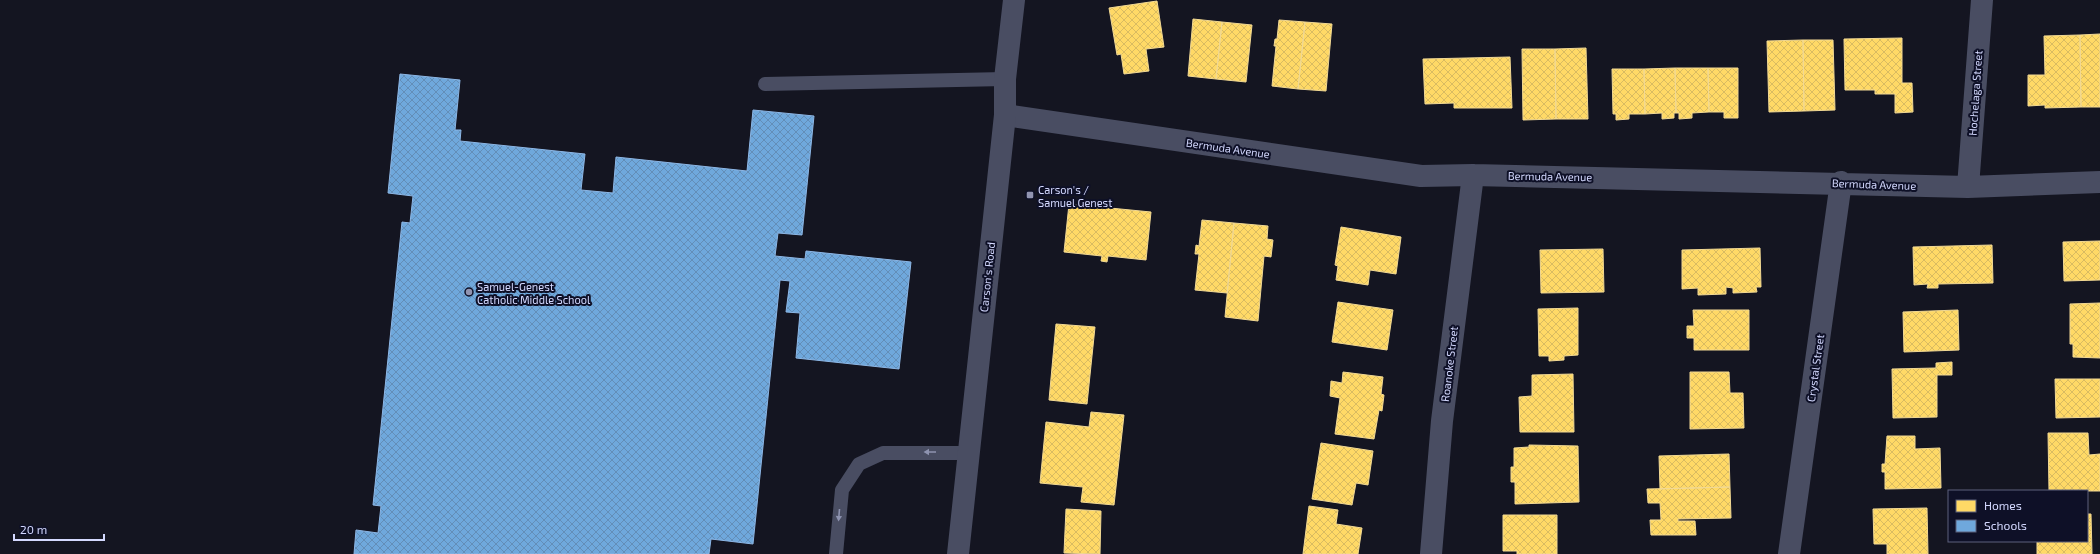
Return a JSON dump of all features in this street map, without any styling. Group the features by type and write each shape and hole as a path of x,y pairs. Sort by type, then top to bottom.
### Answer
{"street":[{"name":"Carson's Road","path":"958,554 1005,115 1005,79 1014,0"},
{"name":"Hochelaga Street","path":"1968,187 1982,0"},
{"name":"Bermuda Avenue","path":"1005,115 1421,176 1473,175 1841,182 1968,187 2100,182"},
{"name":"Roanoke Street","path":"1431,554 1442,421 1473,175"},
{"name":"Crystal Street","path":"1789,554 1841,182"}],"lane":[{"path":"765,84 1005,79"},
{"path":"836,554 842,490 859,464 883,453 969,453"}],"building: Homes":[{"path":"1157,1 1164,47 1146,49 1149,71 1124,74 1121,54 1117,55 1109,8"},
{"path":"1193,19 1222,22 1216,79 1188,76"},
{"path":"1279,20 1305,22 1298,89 1272,86 1276,46 1274,46 1275,39 1277,39"},
{"path":"1222,22 1252,25 1246,82 1216,79"},
{"path":"1305,22 1332,24 1326,91 1298,89"},
{"path":"2100,34 2100,107 2081,107 2080,35"},
{"path":"2080,35 2081,107 2045,108 2045,105 2028,106 2028,75 2045,75 2044,36"},
{"path":"1902,38 1902,83 1912,83 1913,112 1895,113 1895,94 1875,94 1875,90 1845,90 1844,39"},
{"path":"1803,40 1833,40 1835,110 1804,111"},
{"path":"1803,40 1804,111 1769,112 1767,41"},
{"path":"1586,48 1588,119 1556,119 1555,49"},
{"path":"1522,49 1555,49 1556,119 1523,120"},
{"path":"1510,57 1512,108 1454,108 1454,103 1425,104 1423,59"},
{"path":"1675,68 1676,113 1674,113 1674,118 1662,119 1662,113 1645,114 1644,69"},
{"path":"1675,68 1708,68 1709,112 1692,113 1692,118 1679,119 1679,113 1676,113"},
{"path":"1708,68 1738,68 1738,118 1724,118 1724,112 1709,112"},
{"path":"1612,69 1644,69 1645,114 1629,114 1629,119 1616,120 1616,114 1613,114"},
{"path":"1069,204 1151,212 1146,260 1108,256 1107,262 1101,261 1102,256 1064,252"},
{"path":"1202,220 1234,223 1227,293 1195,290 1199,254 1195,254 1196,245 1199,246"},
{"path":"1234,223 1268,226 1267,239 1273,240 1271,257 1264,256 1258,321 1225,317"},
{"path":"1341,227 1401,237 1396,274 1370,270 1368,285 1336,280 1338,266 1335,265"},
{"path":"2100,241 2100,280 2064,281 2063,242"},
{"path":"1992,245 1993,283 1938,284 1938,288 1927,288 1928,284 1914,285 1913,247"},
{"path":"1760,248 1761,287 1756,287 1757,292 1733,293 1733,288 1726,287 1726,294 1698,295 1698,288 1682,289 1682,250"},
{"path":"1603,249 1604,292 1541,293 1540,250"},
{"path":"1338,302 1393,310 1387,350 1332,342"},
{"path":"2100,303 2100,358 2073,357 2073,344 2070,344 2070,304"},
{"path":"1578,308 1578,355 1564,356 1564,360 1549,361 1549,356 1539,356 1538,309"},
{"path":"1693,310 1749,310 1749,350 1694,350 1694,338 1687,338 1687,326 1694,326"},
{"path":"1958,310 1959,350 1904,352 1903,312"},
{"path":"1056,324 1095,327 1087,404 1049,400"},
{"path":"1952,362 1952,375 1937,375 1937,417 1893,418 1892,369 1936,368 1936,363"},
{"path":"1343,372 1383,377 1381,394 1384,395 1382,411 1379,410 1374,439 1335,434 1340,398 1330,396 1331,381 1342,383"},
{"path":"1690,372 1729,372 1730,393 1743,393 1744,428 1690,429"},
{"path":"1573,374 1574,432 1520,432 1519,397 1532,396 1532,375"},
{"path":"2055,379 2100,379 2100,417 2056,418"},
{"path":"1091,412 1124,415 1114,505 1081,502 1083,487 1040,483 1046,422 1089,427"},
{"path":"2048,433 2088,433 2089,455 2100,454 2100,491 2049,490"},
{"path":"1887,436 1915,436 1915,449 1940,448 1941,488 1885,489 1885,472 1882,472 1882,464 1885,464"},
{"path":"1321,443 1373,451 1368,485 1356,483 1352,505 1312,499"},
{"path":"1529,445 1578,446 1579,502 1515,504 1515,482 1511,482 1511,467 1514,467 1514,448 1529,447"},
{"path":"1729,454 1730,487 1660,489 1659,456"},
{"path":"1730,487 1731,518 1678,519 1678,521 1695,521 1696,535 1651,535 1650,520 1661,520 1660,503 1648,503 1647,489"},
{"path":"1309,506 1338,510 1336,524 1362,528 1358,554 1303,554"},
{"path":"1927,508 1928,554 1887,554 1887,544 1874,544 1873,509"},
{"path":"1066,509 1101,511 1100,554 1064,553"},
{"path":"2088,514 2091,514 2092,554 2037,554 2037,542 2088,542"},
{"path":"1503,515 1557,515 1557,554 1517,554 1517,551 1503,551"}],"building: Schools":[{"path":"400,74 460,80 455,130 461,130 460,141 585,154 581,190 613,193 616,157 747,171 753,110 814,116 802,235 778,233 775,256 805,259 806,251 911,262 899,369 796,358 800,313 786,312 790,281 780,280 753,544 711,539 709,554 354,554 356,530 378,533 381,506 373,505 402,222 410,223 413,196 388,193"}],"place":[{"name":"Carson's / Samuel Genest","path":"1030,195"},
{"name":"Samuel-Genest Catholic Middle School","path":"469,292"}]}
